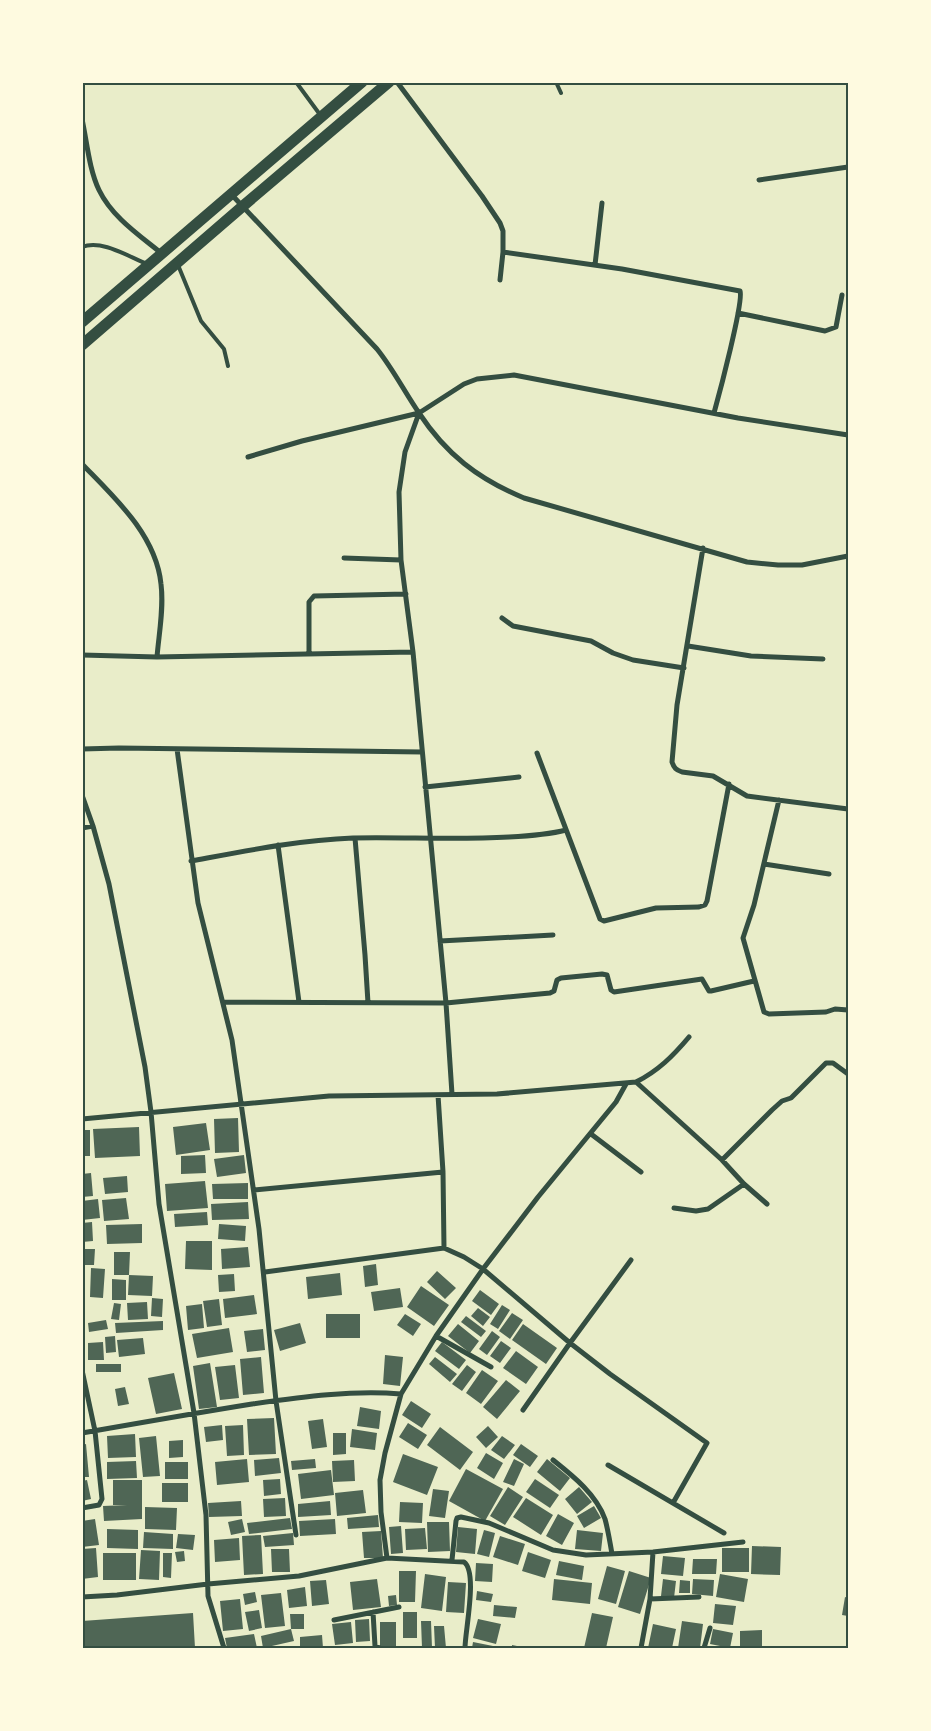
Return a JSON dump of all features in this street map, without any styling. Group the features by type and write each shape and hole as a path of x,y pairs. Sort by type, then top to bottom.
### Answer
{"highway":[{"path":"82,322 362,82"},
{"path":"82,346 389,82"}],"street":[{"path":"397,82 500,223 503,231 504,252 500,280"},
{"path":"82,119 95,178 103,196 124,222 161,254"},
{"path":"759,180 848,167"},
{"path":"231,194 377,349 391,367 418,413 446,448 458,460 502,489 524,498 747,562 802,565 848,556"},
{"path":"595,265 602,203"},
{"path":"504,252 595,265 738,290 742,294 714,413"},
{"path":"738,313 829,331 836,327 842,295"},
{"path":"248,458 302,441 418,413 464,384 477,379 514,375 714,413 848,435"},
{"path":"418,413 405,452 399,492 401,560 413,652 446,1003 452,1094"},
{"path":"82,464 129,516 153,550 162,584 157,657"},
{"path":"703,548 677,706 673,766 678,770 709,775 722,780 742,794 848,809"},
{"path":"344,558 401,560"},
{"path":"309,654 309,602 314,596 406,594"},
{"path":"502,618 513,626 583,639 633,660 684,668"},
{"path":"688,646 751,656 824,660"},
{"path":"82,655 157,657 413,652"},
{"path":"82,749 422,752"},
{"path":"177,749 198,903 232,1040 242,1104 264,1272 276,1401 296,1535"},
{"path":"537,753 601,921 656,908 702,906 707,901 728,784"},
{"path":"425,787 519,777"},
{"path":"82,795 93,826 109,884 145,1067 162,1222 194,1413 206,1515 208,1596 224,1648"},
{"path":"778,800 754,905 743,938 764,1012 766,1014 826,1012 835,1009 848,1010"},
{"path":"82,828 93,826"},
{"path":"191,861 278,845 323,840 536,836 566,830"},
{"path":"355,838 368,1003"},
{"path":"278,845 299,1002"},
{"path":"764,864 829,874"},
{"path":"440,942 553,935"},
{"path":"223,1002 446,1003 550,994 554,991 557,980 561,978 602,974 607,975 611,990 614,992 702,979 708,991 711,992 754,980"},
{"path":"82,1119 329,1096 497,1094 626,1084 649,1076 667,1062 689,1037"},
{"path":"722,1160 758,1123 782,1101 791,1098 826,1062 833,1063 848,1074"},
{"path":"636,1082 722,1160 744,1184 767,1204"},
{"path":"387,1558 381,1512 380,1480 385,1453 401,1394 436,1336 483,1269 538,1197 616,1102 626,1084"},
{"path":"438,1095 444,1172 444,1248"},
{"path":"591,1134 641,1172"},
{"path":"254,1190 444,1172"},
{"path":"674,1208 696,1211 708,1208 744,1184"},
{"path":"264,1272 444,1248 464,1258 483,1269 570,1343 636,1394 708,1443 672,1503"},
{"path":"523,1410 631,1260"},
{"path":"436,1336 491,1367"},
{"path":"82,1370 95,1431 102,1499 99,1505 82,1508"},
{"path":"82,1433 194,1413 276,1401 358,1392 401,1394"},
{"path":"553,1460 573,1476 598,1504 606,1521 612,1554"},
{"path":"608,1465 724,1533"},
{"path":"452,1560 456,1520 461,1517 489,1523 553,1550 586,1555 653,1552 743,1542"},
{"path":"642,1648 650,1599 653,1552"},
{"path":"82,1597 298,1576 387,1558 452,1560 466,1563 469,1570 470,1589 465,1648"},
{"path":"650,1599 699,1597"},
{"path":"334,1620 399,1607"},
{"path":"373,1612 375,1646 380,1648"},
{"path":"704,1648 710,1628"}],"lane":[{"path":"296,82 321,116"},
{"path":"556,82 561,93"},
{"path":"82,247 92,245 105,247 149,265"},
{"path":"177,263 201,321 224,349 228,366"}],"building":[{"path":"238,1118 239,1152 215,1153 214,1119"},
{"path":"206,1123 210,1150 176,1155 173,1127"},
{"path":"139,1127 140,1156 95,1158 93,1129"},
{"path":"82,1130 90,1130 90,1156 82,1156"},
{"path":"205,1155 206,1173 181,1174 181,1156"},
{"path":"244,1155 246,1173 217,1177 214,1159"},
{"path":"91,1173 93,1196 82,1197 82,1174"},
{"path":"127,1176 128,1192 105,1194 103,1178"},
{"path":"205,1181 208,1208 167,1211 165,1184"},
{"path":"248,1183 248,1199 213,1199 212,1184"},
{"path":"126,1198 129,1219 104,1221 102,1200"},
{"path":"98,1199 100,1218 82,1220 82,1201"},
{"path":"248,1202 249,1219 212,1220 211,1204"},
{"path":"207,1212 208,1225 175,1227 174,1214"},
{"path":"92,1222 93,1241 82,1242 82,1223"},
{"path":"142,1224 142,1243 107,1244 106,1225"},
{"path":"219,1224 246,1226 245,1241 218,1239"},
{"path":"186,1241 212,1241 212,1270 185,1269"},
{"path":"248,1247 250,1267 222,1269 221,1249"},
{"path":"82,1249 95,1249 94,1265 82,1265"},
{"path":"114,1252 130,1252 129,1275 114,1275"},
{"path":"376,1264 378,1285 365,1287 363,1266"},
{"path":"91,1268 105,1269 103,1298 90,1297"},
{"path":"437,1271 456,1288 445,1299 427,1282"},
{"path":"340,1273 342,1295 308,1299 306,1277"},
{"path":"234,1274 235,1291 219,1292 218,1275"},
{"path":"129,1275 153,1276 152,1296 128,1295"},
{"path":"112,1279 126,1280 126,1300 112,1300"},
{"path":"421,1286 449,1305 434,1326 407,1307"},
{"path":"400,1288 403,1307 374,1311 371,1292"},
{"path":"480,1290 499,1304 491,1315 472,1301"},
{"path":"254,1295 257,1314 225,1318 223,1299"},
{"path":"152,1298 163,1299 162,1317 151,1316"},
{"path":"219,1299 222,1325 207,1327 203,1301"},
{"path":"147,1302 148,1319 128,1320 127,1303"},
{"path":"114,1303 121,1304 119,1320 111,1319"},
{"path":"202,1304 204,1328 188,1330 186,1306"},
{"path":"502,1305 510,1310 498,1329 490,1324"},
{"path":"478,1308 490,1317 483,1326 471,1316"},
{"path":"512,1313 523,1320 510,1339 499,1331"},
{"path":"326,1314 360,1314 360,1338 326,1338"},
{"path":"405,1314 421,1324 413,1336 397,1325"},
{"path":"466,1316 486,1331 481,1337 461,1322"},
{"path":"106,1320 108,1329 89,1332 88,1323"},
{"path":"163,1321 163,1330 116,1333 115,1323"},
{"path":"300,1323 306,1343 280,1351 274,1330"},
{"path":"458,1324 479,1341 470,1353 448,1336"},
{"path":"523,1324 557,1348 546,1364 512,1340"},
{"path":"229,1328 233,1352 197,1358 192,1334"},
{"path":"263,1329 265,1350 247,1352 244,1331"},
{"path":"492,1331 500,1337 487,1355 479,1349"},
{"path":"115,1336 116,1352 106,1353 105,1337"},
{"path":"143,1338 145,1354 119,1357 117,1340"},
{"path":"501,1341 511,1348 500,1363 490,1356"},
{"path":"103,1342 104,1360 88,1360 88,1343"},
{"path":"442,1342 466,1360 459,1369 435,1351"},
{"path":"516,1351 538,1367 526,1384 503,1368"},
{"path":"385,1355 403,1357 400,1386 383,1384"},
{"path":"261,1357 264,1393 243,1395 240,1359"},
{"path":"435,1357 457,1374 450,1382 429,1364"},
{"path":"210,1363 217,1407 199,1409 193,1366"},
{"path":"96,1364 121,1364 121,1372 96,1372"},
{"path":"235,1365 239,1398 220,1400 215,1367"},
{"path":"467,1365 476,1372 462,1391 452,1384"},
{"path":"482,1370 498,1381 481,1404 466,1393"},
{"path":"174,1373 182,1409 156,1414 148,1378"},
{"path":"506,1380 520,1391 497,1419 483,1407"},
{"path":"125,1387 129,1404 118,1406 115,1389"},
{"path":"411,1401 431,1414 422,1428 402,1415"},
{"path":"360,1407 381,1411 379,1429 357,1426"},
{"path":"274,1418 276,1454 249,1455 247,1419"},
{"path":"323,1419 327,1447 312,1449 308,1421"},
{"path":"408,1423 427,1435 418,1449 399,1437"},
{"path":"222,1425 223,1440 206,1442 204,1427"},
{"path":"243,1425 244,1455 227,1456 225,1426"},
{"path":"488,1426 498,1437 486,1448 476,1437"},
{"path":"440,1427 473,1452 460,1470 427,1445"},
{"path":"352,1429 377,1433 375,1450 350,1447"},
{"path":"333,1433 346,1433 346,1454 333,1455"},
{"path":"135,1434 136,1457 108,1458 107,1436"},
{"path":"156,1436 160,1476 143,1477 139,1438"},
{"path":"502,1436 515,1445 504,1459 491,1450"},
{"path":"183,1440 183,1457 169,1458 169,1441"},
{"path":"86,1444 89,1477 82,1477 82,1445"},
{"path":"521,1444 538,1456 530,1467 513,1455"},
{"path":"486,1453 503,1463 494,1479 477,1468"},
{"path":"403,1454 438,1467 427,1495 393,1482"},
{"path":"279,1458 281,1473 255,1476 254,1460"},
{"path":"247,1459 249,1482 217,1485 215,1462"},
{"path":"315,1459 316,1468 292,1470 291,1461"},
{"path":"514,1459 524,1464 514,1486 503,1482"},
{"path":"547,1459 570,1478 560,1491 537,1472"},
{"path":"354,1460 355,1481 333,1482 332,1461"},
{"path":"136,1461 137,1478 107,1479 107,1462"},
{"path":"165,1462 188,1462 188,1479 165,1479"},
{"path":"466,1469 503,1489 485,1521 449,1501"},
{"path":"331,1470 334,1495 301,1499 298,1474"},
{"path":"280,1479 281,1494 264,1496 263,1480"},
{"path":"535,1479 559,1495 550,1508 526,1492"},
{"path":"87,1480 91,1499 82,1501 82,1481"},
{"path":"113,1480 142,1480 142,1519 104,1521 103,1506 127,1505 113,1505"},
{"path":"162,1483 188,1483 188,1502 162,1502"},
{"path":"508,1487 523,1497 505,1525 490,1516"},
{"path":"579,1487 592,1502 577,1514 565,1499"},
{"path":"433,1489 449,1491 445,1518 429,1516"},
{"path":"363,1490 366,1513 337,1516 335,1493"},
{"path":"285,1498 286,1516 264,1517 263,1499"},
{"path":"526,1498 553,1515 541,1535 513,1517"},
{"path":"241,1501 242,1516 209,1517 208,1503"},
{"path":"330,1501 331,1515 298,1517 298,1504"},
{"path":"400,1502 423,1503 422,1523 399,1522"},
{"path":"594,1506 601,1518 584,1528 577,1516"},
{"path":"145,1507 177,1508 176,1530 145,1529"},
{"path":"558,1514 574,1523 562,1545 546,1536"},
{"path":"378,1515 379,1527 348,1529 347,1518"},
{"path":"290,1518 292,1529 249,1534 247,1523"},
{"path":"95,1519 99,1545 82,1547 82,1521"},
{"path":"242,1519 245,1532 231,1535 228,1522"},
{"path":"335,1519 336,1534 300,1536 299,1521"},
{"path":"427,1522 449,1522 450,1551 428,1552"},
{"path":"401,1526 403,1553 391,1554 389,1527"},
{"path":"458,1527 477,1529 475,1554 456,1552"},
{"path":"425,1528 427,1549 406,1550 405,1529"},
{"path":"107,1529 138,1530 138,1549 107,1548"},
{"path":"484,1530 495,1533 489,1557 477,1554"},
{"path":"577,1530 603,1533 601,1551 575,1549"},
{"path":"381,1531 383,1558 364,1558 362,1532"},
{"path":"144,1532 173,1534 173,1549 143,1548"},
{"path":"293,1533 294,1545 265,1547 263,1536"},
{"path":"178,1534 195,1535 193,1550 176,1548"},
{"path":"261,1535 263,1574 244,1575 242,1536"},
{"path":"500,1536 525,1544 518,1565 493,1557"},
{"path":"239,1538 240,1560 215,1562 214,1540"},
{"path":"752,1546 781,1547 780,1575 751,1574"},
{"path":"96,1548 98,1577 82,1579 82,1549"},
{"path":"722,1548 749,1548 749,1572 722,1572"},
{"path":"271,1549 289,1549 290,1572 272,1572"},
{"path":"141,1550 160,1551 159,1580 139,1579"},
{"path":"184,1551 185,1561 177,1562 175,1552"},
{"path":"528,1552 551,1560 545,1578 522,1571"},
{"path":"103,1553 136,1553 136,1580 103,1580"},
{"path":"163,1553 172,1553 171,1578 163,1577"},
{"path":"663,1556 685,1558 683,1576 661,1574"},
{"path":"693,1559 717,1559 716,1574 692,1574"},
{"path":"559,1561 584,1566 582,1580 556,1575"},
{"path":"476,1563 493,1564 492,1582 475,1581"},
{"path":"607,1566 625,1571 616,1604 598,1599"},
{"path":"399,1571 416,1571 415,1602 399,1602"},
{"path":"629,1571 651,1578 640,1614 618,1607"},
{"path":"425,1574 446,1577 442,1611 421,1608"},
{"path":"720,1574 748,1579 744,1602 716,1597"},
{"path":"377,1579 381,1607 353,1610 350,1582"},
{"path":"554,1579 592,1583 590,1604 552,1600"},
{"path":"663,1579 676,1581 674,1598 661,1596"},
{"path":"693,1579 714,1580 713,1596 692,1594"},
{"path":"326,1580 329,1604 312,1606 310,1581"},
{"path":"680,1580 690,1581 690,1593 679,1593"},
{"path":"448,1582 466,1583 464,1613 446,1612"},
{"path":"305,1587 307,1606 289,1608 287,1590"},
{"path":"477,1591 493,1594 491,1602 476,1600"},
{"path":"255,1592 257,1602 245,1605 243,1594"},
{"path":"281,1593 285,1626 265,1628 261,1595"},
{"path":"396,1595 397,1605 389,1606 388,1596"},
{"path":"845,1597 848,1598 848,1616 842,1615"},
{"path":"240,1599 243,1629 223,1631 220,1601"},
{"path":"715,1604 736,1606 733,1625 713,1623"},
{"path":"494,1605 517,1607 515,1618 493,1616"},
{"path":"259,1610 262,1628 249,1631 245,1612"},
{"path":"403,1612 417,1612 417,1638 403,1638"},
{"path":"193,1613 195,1648 82,1648 82,1621"},
{"path":"592,1613 613,1617 606,1648 584,1648"},
{"path":"290,1614 304,1614 304,1629 291,1629"},
{"path":"369,1619 370,1641 356,1642 355,1620"},
{"path":"478,1619 501,1624 496,1644 473,1638"},
{"path":"421,1621 431,1621 432,1648 422,1648"},
{"path":"682,1621 703,1624 700,1648 678,1648"},
{"path":"351,1622 353,1643 335,1645 332,1624"},
{"path":"380,1622 396,1622 396,1646 380,1646"},
{"path":"653,1624 676,1629 672,1648 648,1648"},
{"path":"434,1626 444,1626 446,1648 435,1648"},
{"path":"291,1629 294,1641 263,1648 261,1636"},
{"path":"713,1629 733,1633 730,1648 710,1644"},
{"path":"762,1630 762,1648 740,1648 740,1631"},
{"path":"254,1634 257,1648 227,1648 225,1638"},
{"path":"322,1635 323,1648 300,1648 300,1637"},
{"path":"473,1642 493,1646 492,1648 472,1648"},
{"path":"512,1645 527,1648 512,1648"}]}
